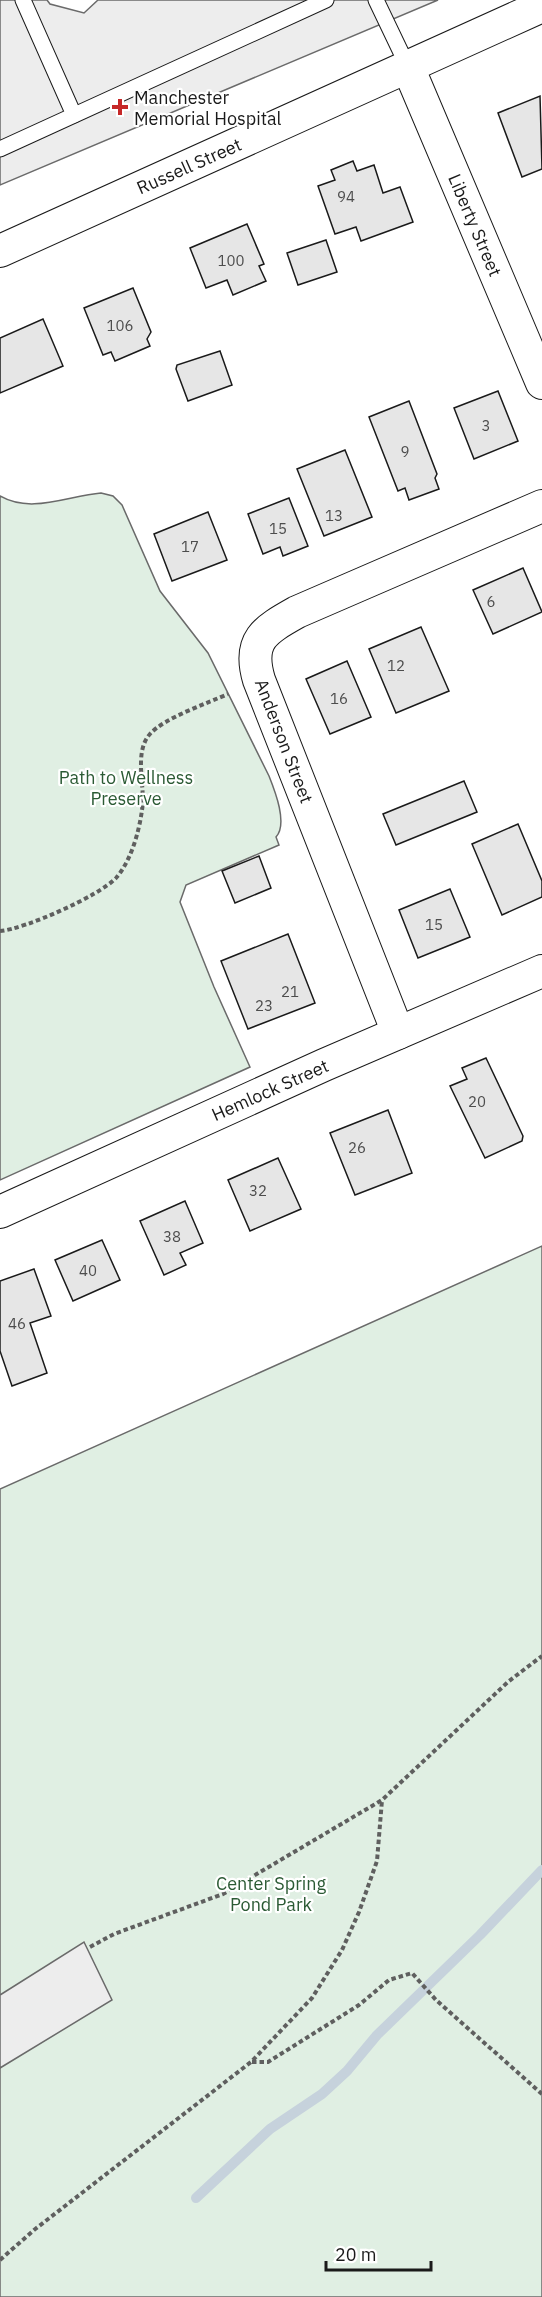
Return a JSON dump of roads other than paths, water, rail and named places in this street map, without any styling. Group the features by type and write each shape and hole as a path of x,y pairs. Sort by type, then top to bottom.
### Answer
{"street":[{"name":"Russell Street","path":"0,251 542,6"},
{"name":"Liberty Street","path":"408,67 542,384"},
{"name":"Anderson Street","path":"398,1033 260,681 254,664 257,646 266,629 297,612 542,506"},
{"name":"Hemlock Street","path":"0,1212 398,1033 542,971"}],"lane":[{"path":"23,0 74,116"},
{"path":"0,149 326,0"},
{"path":"376,0 408,67"}],"waterway":[{"path":"196,2198 270,2129 322,2094 347,2071 377,2035 480,1935 542,1870"}],"place":[{"name":"Manchester Memorial Hospital","path":"120,107"}],"park label":[{"name":"Path to Wellness Preserve","path":"126,787"},
{"name":"Center Spring Pond Park","path":"271,1893"}]}
